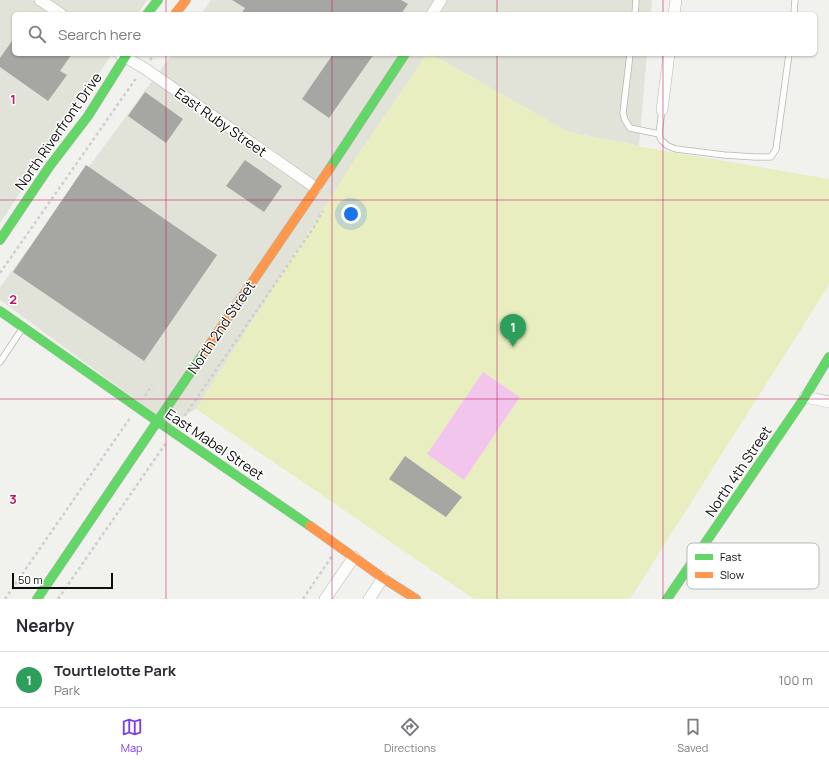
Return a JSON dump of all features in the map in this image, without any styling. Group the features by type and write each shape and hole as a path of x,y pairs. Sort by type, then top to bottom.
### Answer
{"street":[{"path":"40,0 58,12"},
{"path":"149,12 158,0"},
{"path":"176,12 186,0"},
{"path":"433,12 441,0"},
{"path":"674,12 676,0"},
{"name":"North Riverfront Drive","path":"0,240 49,167 88,116 125,56"},
{"name":"East Ruby Street","path":"127,56 316,188"},
{"name":"North 2nd Street","path":"37,599 316,188 404,56"},
{"path":"662,110 669,56"},
{"name":"East Mabel Street","path":"0,311 138,407 157,422 339,546 383,578 416,599"},
{"name":"North 4th Street","path":"705,543 805,398 829,357"},
{"path":"805,398 829,402"},
{"path":"325,599 354,557"},
{"name":"North 4th Street","path":"667,599 687,570"},
{"path":"369,599 383,578"}],"lane":[{"path":"635,12 636,0"},
{"path":"794,12 795,0"},
{"path":"630,56 623,113 625,120 630,128 659,134"},
{"path":"662,110 659,134 661,140 668,146 676,149 724,155 771,157 776,149 789,56"},
{"path":"0,362 24,327"}],"path":[{"path":"0,274 153,56"},
{"path":"58,599 314,227 323,211"},
{"path":"5,599 152,385"},
{"path":"303,599 339,546"}],"shaded area":[{"path":"0,0 147,0 139,12 12,12 12,56 111,56 0,223"},
{"path":"211,0 652,0 651,12 202,12"},
{"path":"171,56 426,56 356,158 196,409 170,425 0,300 0,287"},
{"path":"435,56 647,56 639,146 568,132"},
{"path":"483,372 520,397 464,480 427,454"}],"green space":[{"path":"426,56 435,56 568,132 654,149 829,179 829,285 630,599 474,599 196,409 356,158"}],"building":[{"path":"232,0 401,0 408,4 402,12 242,12 245,8"},
{"path":"12,41 12,56 71,56 60,71 67,75 48,101 0,67 0,58"},
{"path":"332,56 373,56 329,118 302,99"},
{"path":"145,92 183,119 166,143 128,116"},
{"path":"245,160 282,186 264,212 226,186"},
{"path":"86,165 217,255 144,361 13,272"},
{"path":"405,456 462,497 446,517 389,479"}],"traffic: fast":[{"path":"149,12 158,0"},
{"path":"0,240 49,167 88,116 126,56"},
{"path":"330,168 404,56"},
{"path":"0,311 310,526"},
{"path":"37,599 203,354"},
{"path":"705,543 805,397 829,357"},
{"path":"667,599 687,570"}],"traffic: slow":[{"path":"177,12 186,0"},
{"path":"203,354 330,168"},
{"path":"310,526 383,578 416,599"}],"place":[{"name":"Tourtlelotte Park","path":"513,347"}]}
